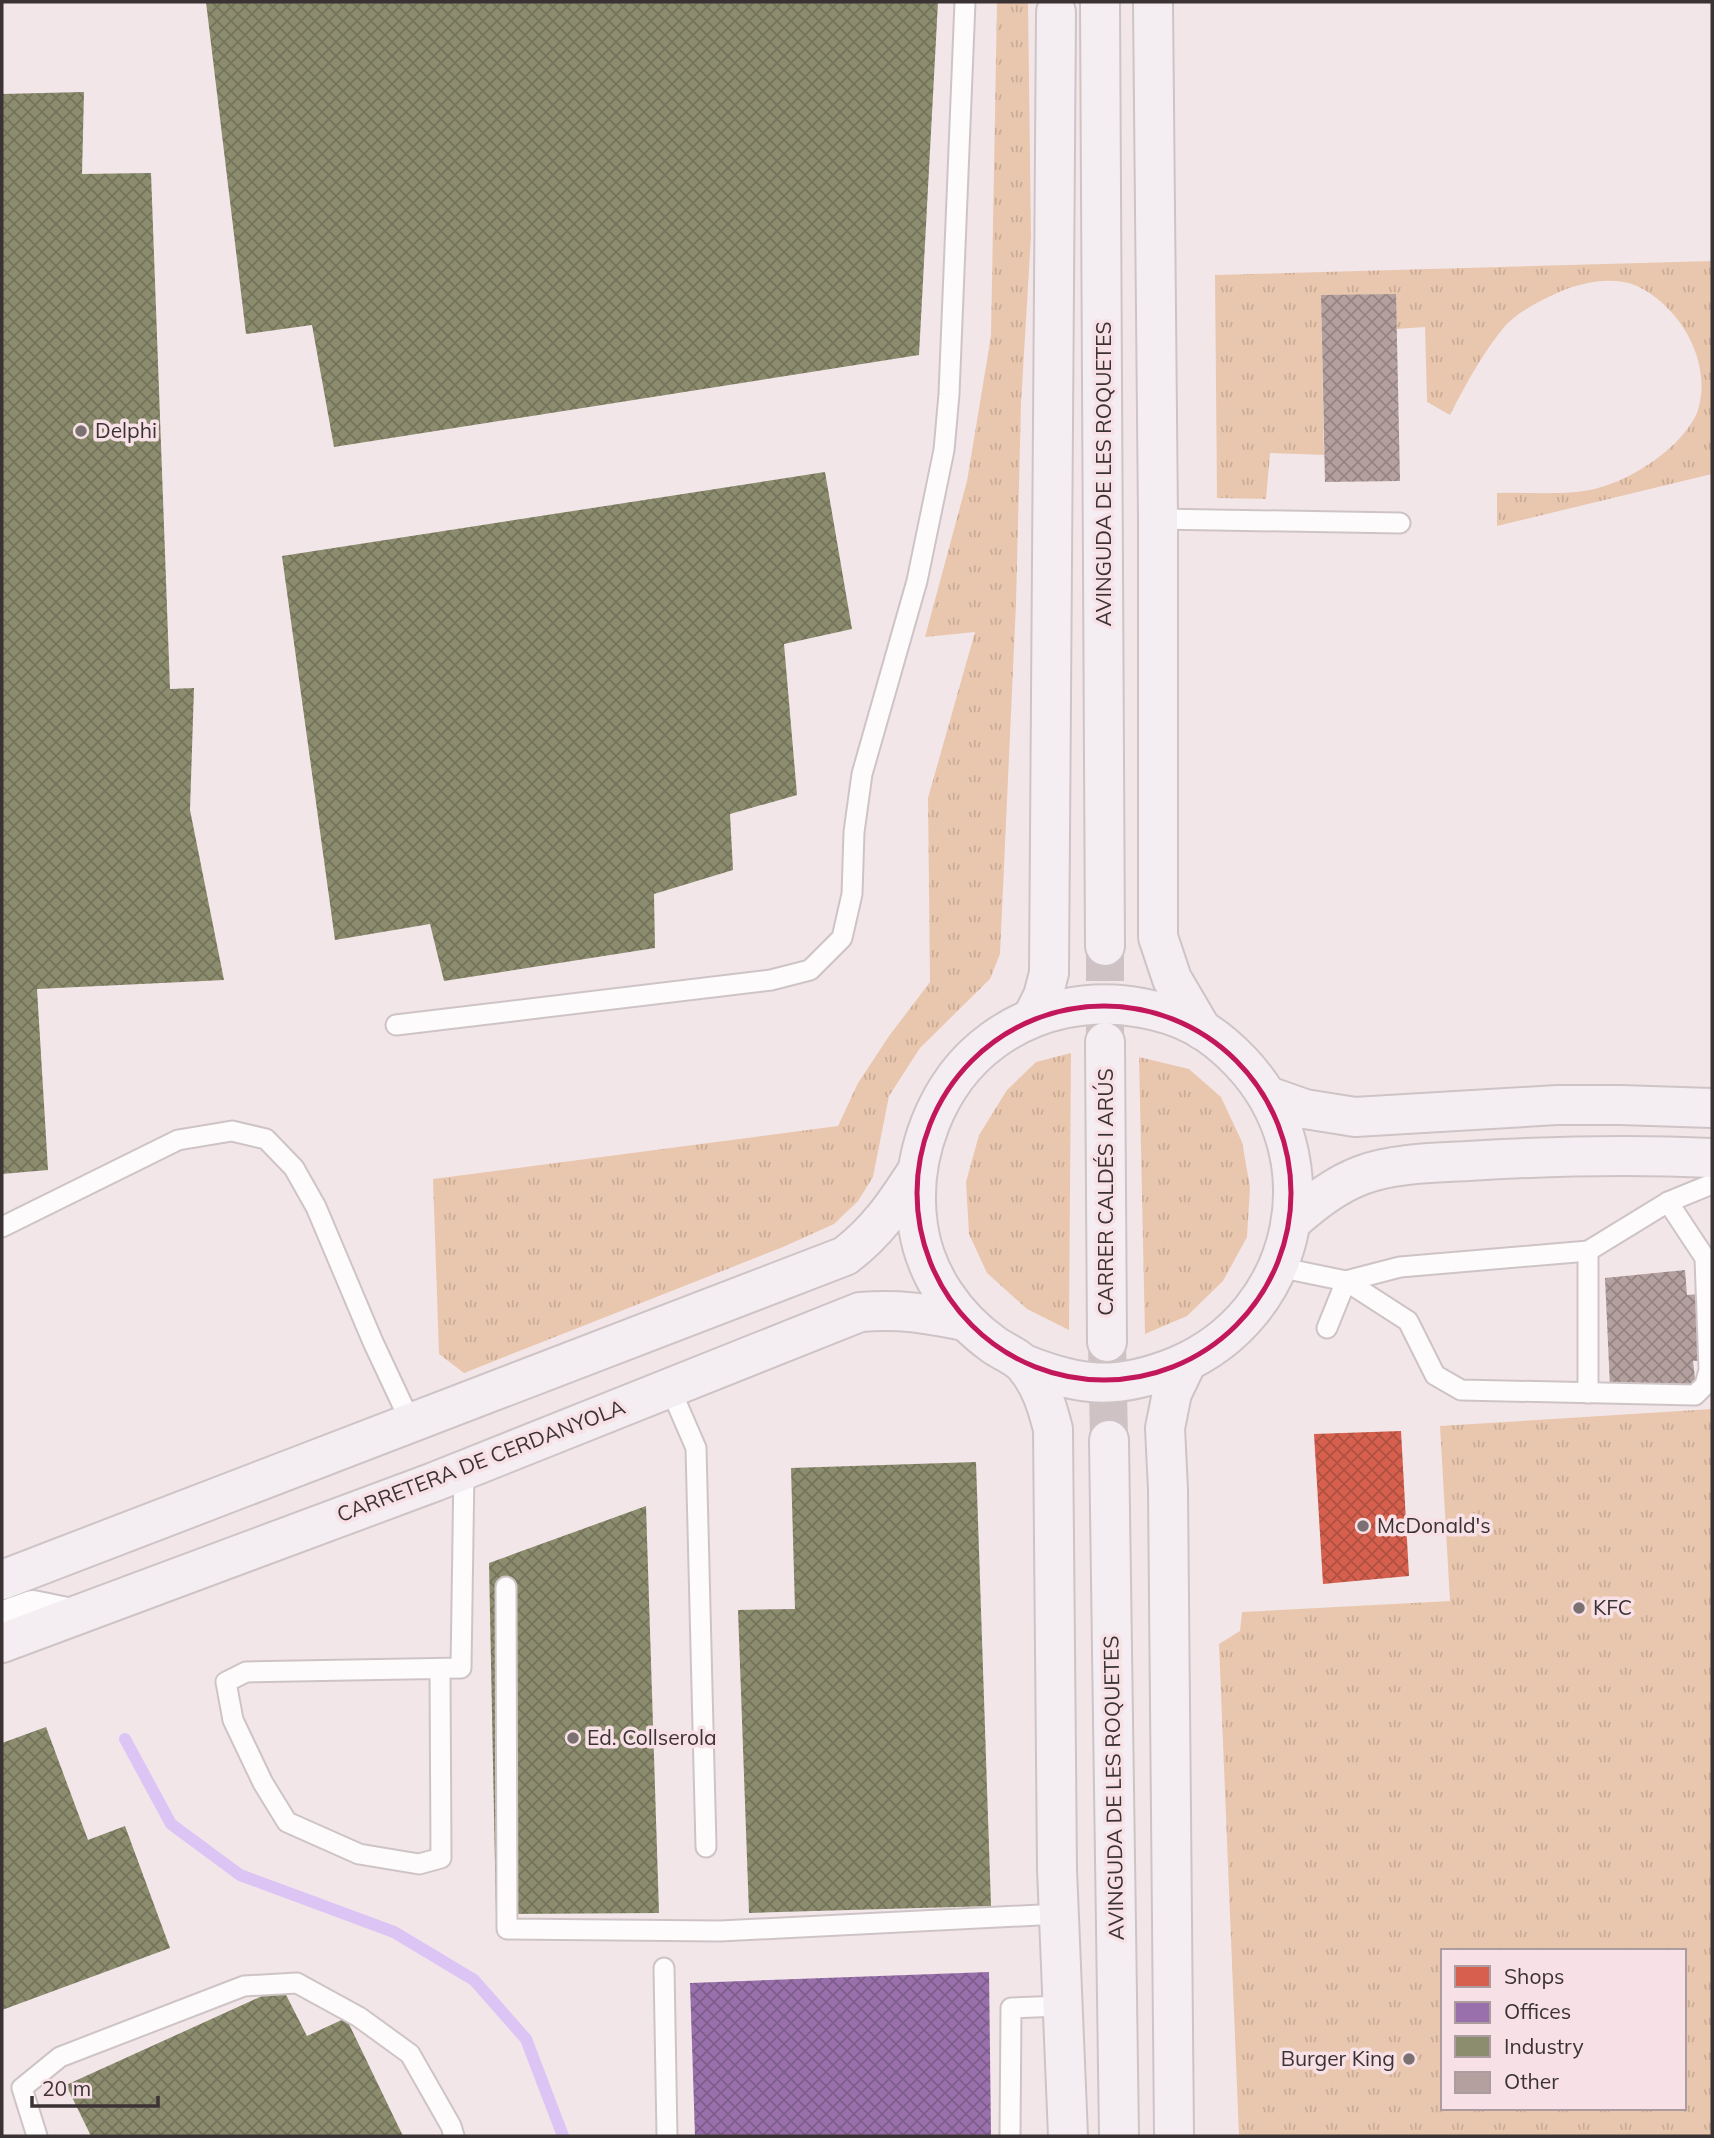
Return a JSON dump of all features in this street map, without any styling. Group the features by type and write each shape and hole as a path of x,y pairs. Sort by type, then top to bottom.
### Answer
{"main road":[{"name":"AVINGUDA DE LES ROQUETES","path":"1100,2 1105,946"},
{"path":"1153,2 1158,519 1158,937 1172,979 1202,1030"},
{"path":"1032,1017 1043,996 1049,973 1056,7"},
{"path":"1123,1004 1177,1015 1202,1030 1231,1052 1251,1073 1268,1096 1282,1127 1291,1160 1294,1191 1292,1221 1278,1267 1264,1292 1226,1336 1208,1351 1155,1375 1123,1381 1091,1382 1053,1375 1024,1364 996,1347 964,1321 943,1293 926,1258 918,1229 917,1171 927,1129 941,1099 960,1072 991,1041 1032,1017 1067,1007 1123,1004"},
{"name":"CARRER CALDÉS I ARÚS","path":"1105,1042 1107,1342"},
{"path":"1268,1096 1305,1109 1355,1117 1557,1105 1712,1108"},
{"path":"1292,1221 1322,1196 1362,1175 1380,1170 1558,1155 1712,1158"},
{"path":"2,1580 845,1256 868,1238 892,1209 917,1171"},
{"name":"CARRETERA DE CERDANYOLA","path":"2,1643 464,1470 860,1312 906,1310 964,1321"},
{"path":"1174,2136 1165,1428 1172,1393 1187,1362"},
{"path":"1024,1364 1044,1395 1053,1429 1059,1914 1068,2136"},
{"name":"AVINGUDA DE LES ROQUETES","path":"1109,1440 1119,2136"}],"street":[{"path":"2,1566 51,1562"},
{"path":"2,1621 33,1610 67,1617"}],"lane":[{"path":"396,1025 771,980 810,970 842,938 852,894 854,832 862,774 917,581 944,450 949,394 965,2"},
{"path":"1158,519 1401,523"},
{"path":"2,1227 178,1140 232,1131 266,1139 294,1168 316,1207 373,1342 411,1423"},
{"path":"1346,1281 1400,1267 1588,1251 1668,1202 1712,1184"},
{"path":"1278,1267 1346,1281 1408,1321 1435,1375 1461,1390 1695,1395 1704,1385 1709,1370 1705,1258 1668,1202"},
{"path":"1588,1251 1588,1393"},
{"path":"1327,1328 1346,1281"},
{"path":"670,1388 696,1448 706,1847"},
{"path":"440,1669 441,1858 419,1864 359,1854 287,1822 263,1783 233,1720 226,1682 246,1672 461,1668 464,1470"},
{"path":"506,1587 507,1929 720,1931 1059,1914"},
{"path":"664,1968 667,2136"},
{"path":"37,2136 22,2088 60,2057 244,1986 297,1983 359,2017 410,2054 454,2136"},
{"path":"1010,2136 1011,2008 1062,2006"}],"highlighted area":[{"path":"1095,1004 1177,1015 1251,1073 1281,1127 1294,1191 1278,1267 1226,1337 1155,1375 1092,1382 1024,1364 964,1321 926,1258 916,1205 927,1129 960,1072 991,1041 1032,1018"}],"green space":[{"path":"997,2 1028,2 1031,236 1021,404 1016,604 1000,954 990,979 920,1048 889,1096 873,1177 858,1201 834,1224 783,1247 464,1373 439,1354 433,1179 838,1126 858,1083 930,982 928,798 975,632 925,637 967,481 991,336"},
{"path":"1712,261 1712,474 1497,526 1497,493 1575,492 1612,484 1655,460 1680,438 1697,413 1701,375 1690,339 1680,322 1653,295 1637,286 1606,281 1564,290 1535,304 1511,321 1482,357 1450,415 1427,402 1425,327 1396,329 1321,295 1324,455 1270,453 1266,499 1217,498 1215,275"},
{"path":"1071,1053 1069,1330 1027,1309 987,1273 969,1234 966,1182 979,1135 1007,1090 1036,1062"},
{"path":"1139,1057 1189,1069 1221,1097 1242,1142 1250,1187 1247,1237 1223,1281 1187,1316 1145,1334"},
{"path":"1712,1409 1712,2136 1239,2136 1219,1644 1240,1631 1242,1612 1450,1601 1440,1426"}],"building: Shops":[{"name":"McDonald's","path":"1401,1431 1409,1576 1323,1584 1314,1434"}],"building: Offices":[{"path":"989,1972 991,2136 695,2136 690,1983"}],"building: Industry":[{"path":"206,2 938,2 919,355 334,447 312,325 246,334"},
{"name":"Delphi","path":"84,92 82,174 151,173 170,689 194,688 190,810 224,980 37,989 48,1170 2,1174 2,94"},
{"path":"825,472 852,629 784,644 797,795 730,814 733,870 654,894 655,948 444,981 430,924 335,940 282,556"},
{"path":"976,1462 991,1906 749,1913 738,1610 795,1609 791,1468"},
{"name":"Ed. Collserola","path":"646,1506 659,1913 496,1914 489,1563"},
{"path":"46,1727 88,1840 125,1826 170,1948 2,2010 2,1743"},
{"path":"282,1987 307,2036 346,2018 403,2136 91,2136 66,2085"}],"building: Other":[{"path":"1396,294 1400,481 1325,482 1321,295"},
{"path":"1685,1270 1687,1295 1712,1293 1712,1360 1693,1361 1696,1387 1610,1387 1605,1278"}],"waterway":[{"path":"125,1739 171,1824 240,1875 394,1932 474,1980 526,2039 563,2136"}],"tunnel":[{"path":"1105,946 1105,1038"},
{"path":"1107,1342 1109,1440"}],"place":[{"name":"Delphi","path":"81,431"},
{"name":"McDonald's","path":"1363,1526"},
{"name":"KFC","path":"1579,1608"},
{"name":"Ed. Collserola","path":"573,1738"},
{"name":"Burger King","path":"1409,2059"}]}
